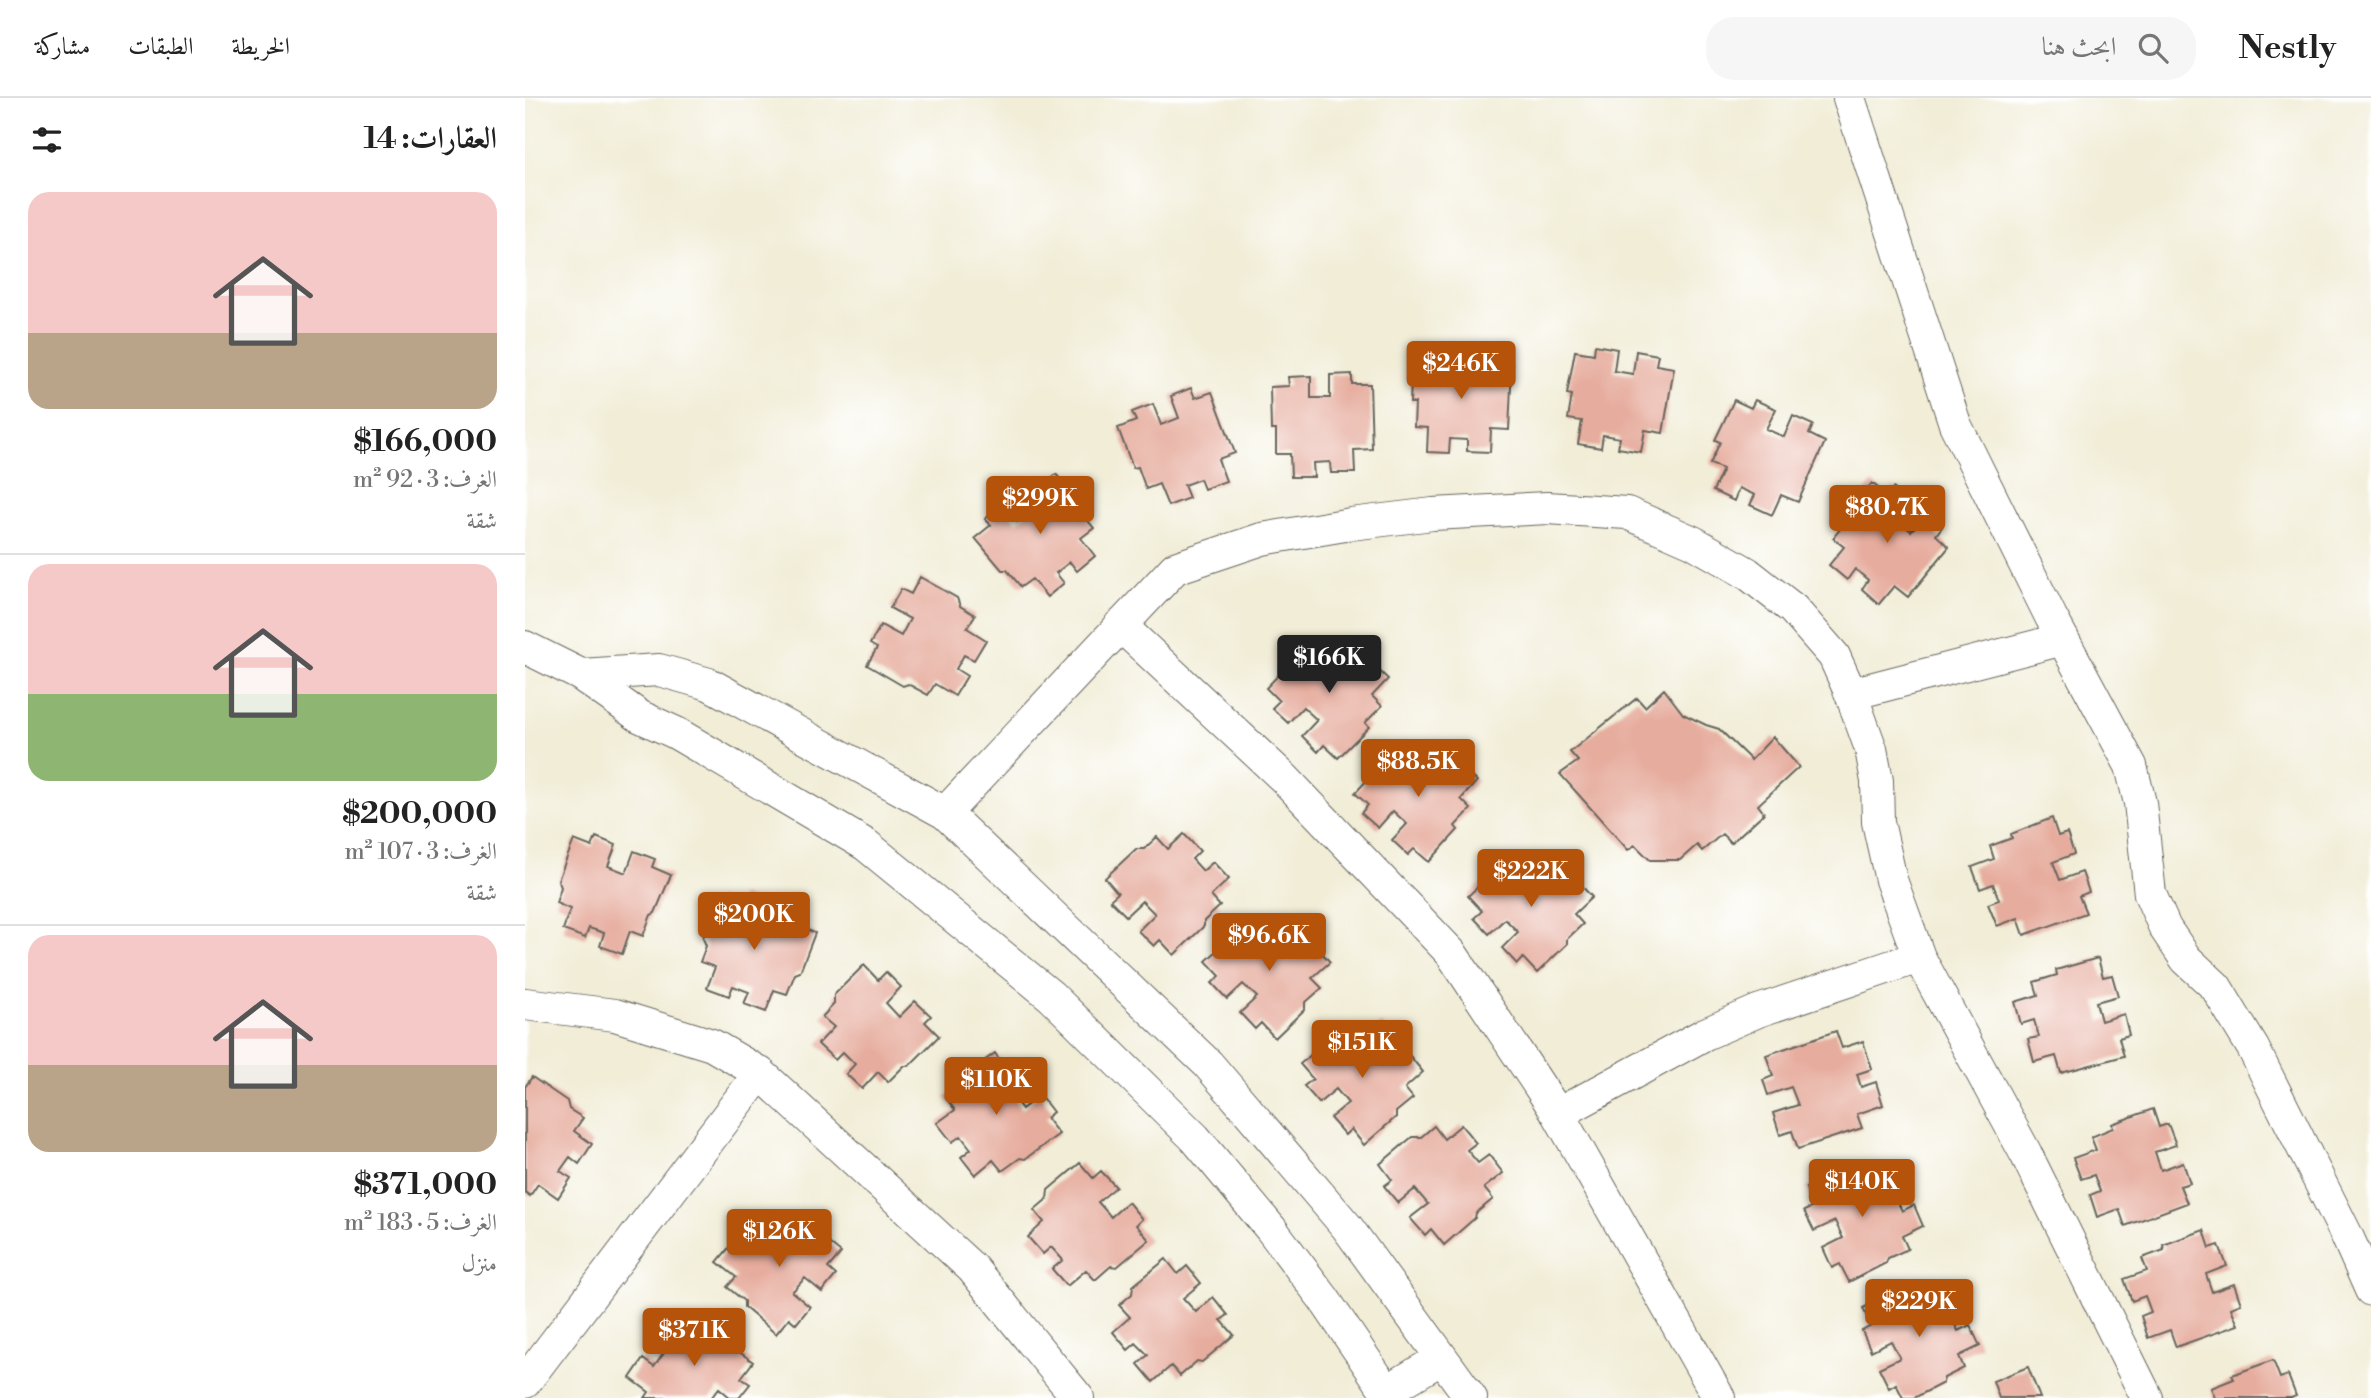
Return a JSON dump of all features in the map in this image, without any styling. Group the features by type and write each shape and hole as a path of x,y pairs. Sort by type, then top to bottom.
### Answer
{"street":[{"path":"1849,98 1955,424 2063,639 2131,766 2140,803 2150,894 2186,959 2216,987 2253,1048 2371,1290"},
{"path":"945,813 1175,568 1262,539 1351,524 1433,514 1547,508 1627,513 1693,542 1747,573 1793,609 1834,656 1871,749 1877,780 1878,822 1891,880 1919,957 2026,1154 2147,1398"},
{"path":"1120,625 1285,779 1451,953 1558,1114 1719,1398"},
{"path":"1851,694 2063,639"},
{"path":"525,647 581,675 639,716 676,733 866,845 1051,996 1195,1138 1271,1229 1389,1394 1442,1358"},
{"path":"581,675 659,670 709,684 945,813 1208,1064 1347,1227 1471,1398"},
{"path":"1558,1114 1706,1034 1758,1011 1919,957"},
{"path":"525,1004 615,1015 712,1045 760,1073 972,1268 1078,1398"},
{"path":"525,1382 760,1073"}],"building":[{"path":"1595,345 1617,349 1614,371 1633,374 1636,351 1658,355 1656,365 1674,368 1663,433 1645,430 1641,452 1618,448 1620,438 1603,435 1601,448 1578,444 1582,421 1568,419 1572,395 1567,394 1575,351 1594,354"},
{"path":"1432,351 1454,352 1453,375 1472,375 1473,352 1495,353 1494,364 1512,364 1509,430 1491,429 1490,452 1467,451 1467,440 1450,439 1449,453 1427,452 1428,428 1414,427 1415,403 1410,403 1412,360 1431,360"},
{"path":"1352,374 1352,384 1370,384 1372,449 1354,450 1355,473 1331,473 1330,462 1313,463 1314,477 1291,477 1290,454 1276,454 1276,430 1271,430 1270,387 1289,386 1288,377 1311,376 1311,398 1330,398 1330,375"},
{"path":"1191,388 1195,398 1212,392 1235,453 1218,459 1226,481 1204,489 1200,479 1184,485 1189,498 1168,506 1159,484 1146,489 1138,467 1133,468 1118,428 1136,421 1132,412 1153,404 1161,425 1179,418 1171,396"},
{"path":"1734,400 1751,408 1755,400 1776,409 1766,429 1784,437 1793,416 1813,425 1809,434 1825,442 1798,502 1781,495 1772,515 1750,505 1755,495 1739,488 1734,501 1713,491 1723,469 1710,464 1720,442 1715,440"},
{"path":"1056,474 1083,507 1083,515 1094,528 1081,538 1095,556 1077,571 1070,562 1056,573 1064,583 1047,597 1032,579 1021,587 1007,570 1002,570 975,538 991,525 985,519 1002,505 1017,522 1031,510 1017,493 1034,479 1041,487"},
{"path":"1872,483 1887,495 1893,488 1910,502 1896,519 1911,531 1926,514 1942,527 1936,535 1949,547 1908,597 1894,586 1879,604 1862,589 1868,580 1855,569 1847,580 1829,565 1844,547 1833,538 1848,519 1845,516"},
{"path":"920,577 957,598 960,606 975,615 967,628 986,640 974,660 964,655 956,669 967,676 955,696 935,684 928,695 908,684 903,686 867,665 877,648 870,644 881,625 901,636 910,619 890,608 901,589 911,594"},
{"path":"1340,637 1357,653 1349,661 1362,673 1371,663 1388,679 1372,696 1382,706 1365,723 1369,727 1338,758 1324,745 1318,752 1302,736 1317,720 1303,707 1288,723 1272,708 1279,701 1266,688 1311,641 1324,653"},
{"path":"1664,689 1683,714 1719,729 1751,760 1773,737 1799,767 1758,805 1764,813 1731,843 1722,834 1702,851 1697,845 1680,860 1650,860 1635,845 1628,850 1560,774 1578,761 1570,752 1637,698 1645,707"},
{"path":"1428,740 1446,756 1438,765 1451,776 1460,766 1477,781 1461,799 1471,809 1455,826 1458,830 1429,862 1414,849 1408,855 1392,840 1407,824 1393,811 1378,828 1361,813 1368,805 1355,793 1400,745 1413,757"},
{"path":"2052,818 2058,836 2067,833 2074,854 2053,862 2060,880 2082,872 2089,892 2079,896 2086,913 2024,935 2018,918 1997,926 1988,904 1999,900 1993,884 1980,889 1972,867 1994,859 1990,846 2012,838 2011,834"},
{"path":"1184,834 1200,851 1192,859 1203,871 1213,862 1229,879 1211,896 1220,906 1174,955 1160,940 1154,946 1138,931 1155,914 1142,901 1126,916 1110,900 1118,893 1105,878 1136,849 1144,849 1157,837 1168,849"},
{"path":"596,837 616,845 608,866 626,873 634,851 655,859 652,867 671,875 643,936 630,931 622,954 600,946 604,933 589,928 585,938 563,930 570,909 556,903 561,887 558,880 574,840 592,847"},
{"path":"1547,852 1563,869 1555,877 1567,889 1576,880 1592,897 1574,914 1583,924 1537,973 1523,958 1517,964 1502,948 1518,932 1505,919 1489,934 1474,918 1482,911 1468,896 1499,867 1507,867 1520,855 1530,867"},
{"path":"741,895 761,903 753,924 771,931 779,909 800,918 797,926 815,933 800,972 795,974 787,994 774,990 766,1012 744,1004 749,992 733,986 729,996 707,988 715,967 700,962 706,946 703,938 718,898 737,906"},
{"path":"1285,917 1301,934 1293,942 1304,954 1315,945 1330,962 1312,978 1322,988 1305,1003 1305,1009 1275,1038 1261,1023 1255,1029 1240,1013 1257,997 1243,984 1227,999 1212,983 1220,976 1206,961 1237,932 1245,931 1258,920 1269,932"},
{"path":"2098,958 2103,977 2112,975 2118,996 2096,1002 2101,1021 2124,1014 2129,1035 2119,1038 2124,1056 2061,1073 2056,1056 2034,1062 2028,1039 2039,1037 2034,1020 2021,1024 2015,1002 2038,995 2034,982 2057,975 2056,970"},
{"path":"864,965 878,980 886,972 901,987 886,1003 899,1017 915,1001 931,1016 925,1022 939,1036 909,1066 904,1066 888,1082 878,1072 862,1089 846,1074 855,1064 843,1052 835,1060 818,1044 834,1027 822,1017 834,1004 834,995"},
{"path":"1382,1024 1396,1043 1388,1050 1399,1063 1409,1055 1423,1072 1405,1088 1413,1098 1364,1145 1351,1129 1345,1135 1330,1118 1348,1103 1336,1089 1319,1103 1304,1086 1313,1079 1300,1064 1332,1037 1341,1037 1354,1026 1364,1038"},
{"path":"1836,1031 1842,1048 1863,1041 1872,1069 1857,1074 1861,1087 1876,1082 1883,1105 1857,1114 1862,1128 1798,1149 1792,1131 1780,1135 1773,1113 1798,1105 1791,1087 1768,1095 1763,1080 1773,1076 1766,1055"},
{"path":"995,1053 1006,1069 1015,1062 1028,1080 1010,1093 1022,1109 1040,1095 1053,1112 1046,1118 1059,1134 1025,1159 1020,1158 1002,1171 993,1160 975,1175 961,1157 971,1149 961,1136 952,1142 937,1123 955,1110 945,1097 959,1087 961,1078"},
{"path":"532,1077 567,1101 569,1109 583,1118 574,1131 592,1144 579,1164 570,1157 560,1171 571,1178 558,1198 538,1184 530,1196 525,1192 525,1087"},
{"path":"2153,1109 2159,1127 2168,1124 2176,1145 2155,1152 2161,1170 2183,1162 2190,1183 2180,1186 2187,1203 2125,1226 2119,1209 2097,1217 2090,1195 2100,1191 2094,1175 2081,1179 2073,1158 2096,1150 2091,1137 2113,1128 2112,1124"},
{"path":"1461,1125 1476,1143 1467,1150 1478,1163 1489,1155 1503,1173 1484,1188 1493,1199 1444,1245 1431,1229 1425,1235 1410,1218 1428,1204 1415,1189 1398,1203 1384,1186 1392,1180 1380,1164 1412,1137 1421,1137 1434,1126 1444,1139"},
{"path":"1080,1163 1093,1178 1101,1171 1116,1187 1098,1202 1111,1217 1128,1202 1142,1219 1136,1225 1149,1240 1117,1267 1111,1266 1095,1280 1086,1270 1067,1286 1052,1269 1063,1260 1051,1247 1043,1254 1028,1237 1044,1222 1034,1210 1047,1199 1048,1190"},
{"path":"1867,1164 1874,1179 1894,1169 1904,1191 1894,1195 1902,1211 1914,1205 1923,1226 1902,1236 1908,1249 1849,1282 1840,1264 1832,1268 1823,1248 1843,1238 1835,1221 1814,1231 1804,1211 1815,1206 1806,1188 1844,1170 1852,1172"},
{"path":"760,1214 777,1228 787,1216 800,1226 808,1226 841,1253 828,1268 836,1275 822,1292 805,1278 792,1292 810,1307 796,1324 789,1318 776,1334 744,1307 744,1301 727,1287 736,1277 717,1262 732,1244 742,1252 753,1239 744,1232"},
{"path":"2204,1230 2210,1248 2219,1245 2227,1266 2206,1274 2212,1292 2234,1284 2241,1304 2231,1308 2238,1325 2176,1347 2170,1330 2148,1338 2141,1316 2151,1312 2145,1296 2132,1301 2124,1279 2147,1271 2142,1258 2164,1250 2163,1245"},
{"path":"1166,1259 1178,1274 1187,1266 1201,1283 1183,1298 1196,1312 1213,1297 1228,1315 1221,1320 1234,1335 1202,1362 1197,1361 1180,1376 1171,1366 1153,1382 1138,1364 1148,1355 1136,1343 1128,1350 1113,1332 1130,1317 1119,1305 1132,1294 1133,1286"},
{"path":"1924,1284 1931,1299 1951,1289 1961,1310 1951,1316 1958,1331 1970,1325 1980,1346 1959,1356 1964,1368 1944,1378 1943,1383 1914,1398 1903,1398 1896,1384 1889,1388 1879,1368 1900,1358 1891,1341 1871,1351 1862,1331 1871,1326 1863,1308 1900,1290 1909,1292"},
{"path":"669,1327 688,1340 697,1327 710,1337 719,1337 753,1362 741,1378 750,1384 739,1398 731,1398 719,1388 711,1398 645,1398 649,1392 630,1378 643,1359 654,1367 664,1353 655,1346"},
{"path":"2273,1360 2280,1378 2288,1375 2296,1396 2215,1398 2211,1388 2234,1379 2232,1375"},
{"path":"2028,1367 2040,1398 1999,1398 1993,1381"}]}
